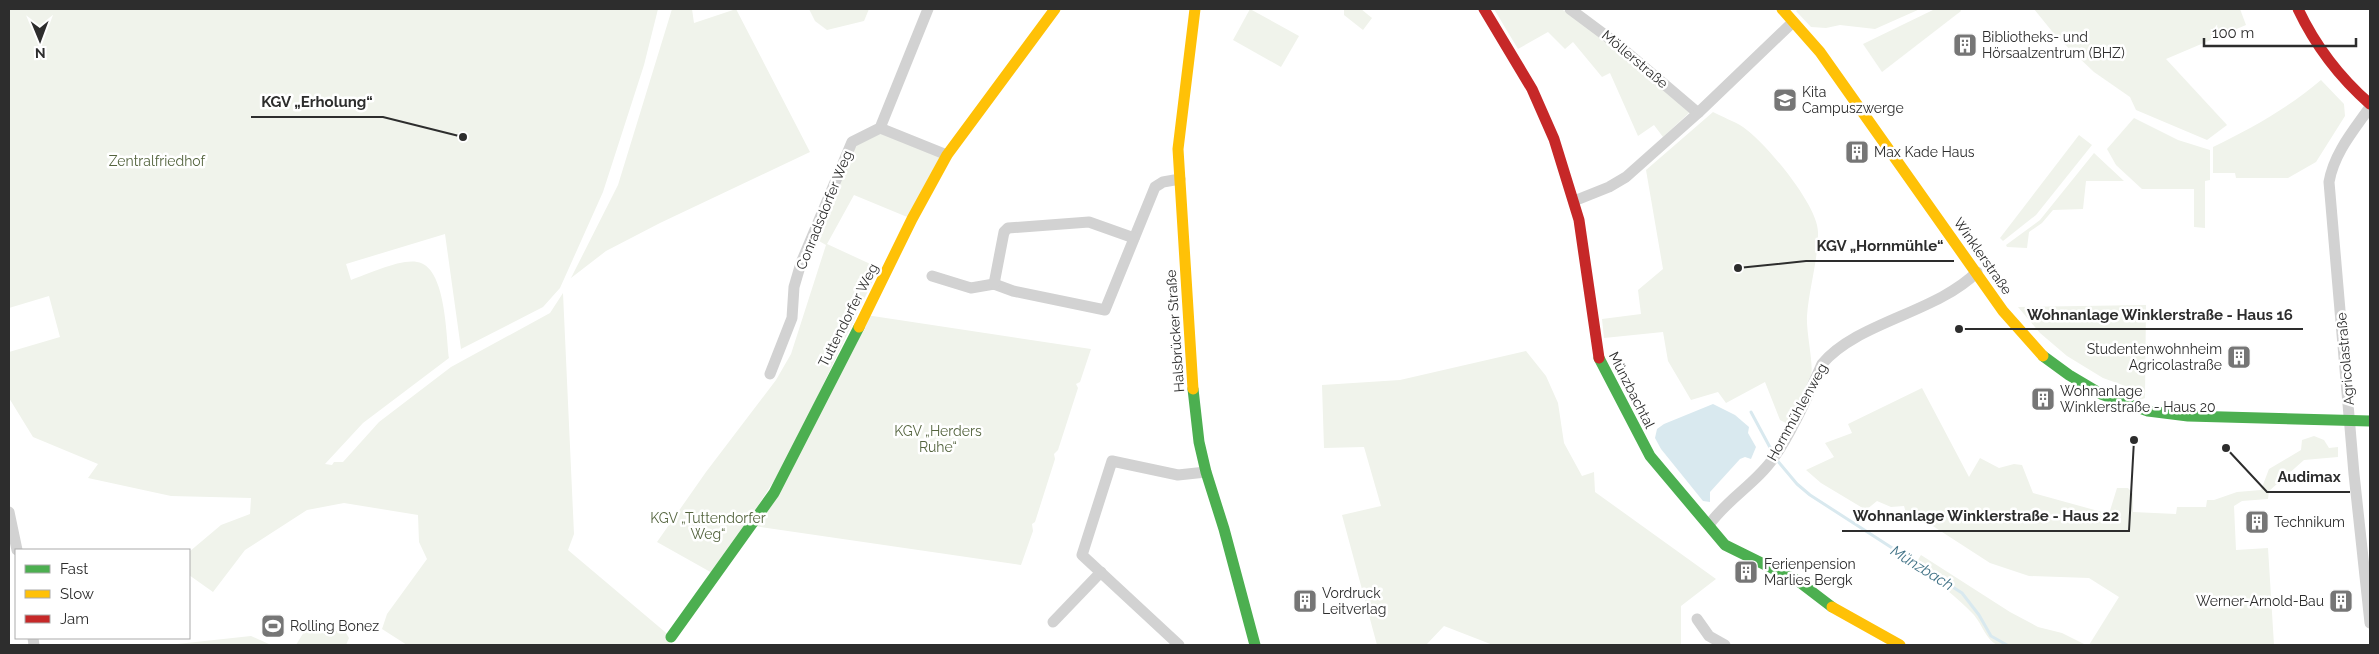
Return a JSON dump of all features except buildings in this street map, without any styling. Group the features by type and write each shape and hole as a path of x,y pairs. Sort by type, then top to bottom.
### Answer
{"street":[{"path":"928,9 880,128 947,155"},
{"name":"Tuttendorfer Weg","path":"671,637 774,493 812,422 856,329 947,155 1055,9"},
{"name":"Halsbrücker Straße","path":"1195,9 1178,138 1192,379 1199,442 1206,472 1224,529 1255,645"},
{"name":"Münzbachtal","path":"1484,9 1532,89 1554,139 1574,201 1582,244 1594,342 1600,365 1650,456 1725,545 1734,551 1761,561 1798,581 1834,609 1900,645"},
{"name":"Möllerstraße","path":"1570,9 1624,49 1698,113"},
{"name":"Winklerstraße","path":"1782,9 1820,52 2003,311 2038,352 2069,375 2100,394 2148,410 2188,416 2350,422 2370,421"},
{"path":"2298,9 2309,34 2331,67 2370,105"},
{"path":"1574,201 1609,187 1626,177 1698,113 1793,22"},
{"name":"Agricolastraße","path":"2370,105 2345,142 2332,167 2329,182 2370,623"},
{"name":"Conradsdorfer Weg","path":"770,374 792,318 794,287 801,262 852,142 880,128"},
{"path":"932,276 971,288 994,284 1013,291 1105,310 1154,187 1163,182 1180,180"},
{"path":"994,284 1004,232 1008,228 1089,222 1134,238"},
{"name":"Hornmühlenweg","path":"1709,525 1716,515 1770,463 1822,364 1830,355 1853,340 1926,305 1968,281 1977,272"},
{"path":"1179,645 1082,555 1112,461 1178,475 1206,472"},
{"path":"9,512 17,549"},
{"path":"1052,622 1101,572"},
{"path":"1697,619 1709,636 1725,645"}],"green space":[{"name":"Zentralfriedhof","path":"9,9 658,9 644,65 603,192 560,288 543,307 461,349 445,234 346,264 351,280 402,263 417,262 427,266 434,275 443,303 449,358 363,423 325,464 332,465 334,462 343,462 379,422 451,367 550,313 563,293 574,534 568,550 671,637 669,645 407,645 382,629 387,614 427,559 419,542 418,515 344,503 307,510 245,550 213,592 190,576 190,551 221,525 250,514 251,498 171,496 88,478 98,464 33,437 9,398 9,352 60,337 49,296 9,308"},
{"path":"672,9 692,9 694,23 736,9 810,152 660,223 606,251 571,278 618,185"},
{"path":"809,9 869,9 864,21 827,30 815,21"},
{"path":"1250,9 1299,36 1281,67 1233,40"},
{"path":"1344,9 1361,9 1372,18 1363,30 1344,15"},
{"path":"1494,9 1561,9 1579,19 1691,111 1663,137 1654,125 1638,136 1610,73 1602,77 1573,42 1565,49 1548,32 1518,49"},
{"path":"1798,9 1920,9 1875,29 1840,25 1826,28 1811,27 1796,11"},
{"path":"1935,9 1960,9 1961,11 1882,72 1863,44"},
{"path":"2034,9 2240,9 2246,25 2166,59 2227,125 2207,140 2136,110 2130,97 2094,72 2055,35"},
{"path":"2321,80 2344,104 2345,116 2316,162 2288,178 2236,178 2235,173 2213,173 2213,147 2269,117 2296,100"},
{"path":"1713,112 1743,127 1764,146 1801,192 1816,221 1818,243 1807,316 1812,371 1804,395 1786,423 1780,420 1765,382 1726,403 1718,392 1691,400 1668,361 1663,332 1604,338 1602,319 1641,314 1638,290 1663,269 1646,170"},
{"path":"2134,118 2178,140 2210,150 2210,180 2205,181 2205,228 2194,227 2194,189 2142,189 2116,165 2107,149"},
{"name":"KGV „Tuttendorfer Weg“","path":"880,128 947,155 912,219 854,195 827,244 879,268 786,462 714,574 657,542 706,472 776,380 791,354 826,245 812,237 852,142"},
{"path":"2079,135 2092,145 2036,215 2003,241 2000,238"},
{"path":"2094,153 2124,181 2086,181 2083,209 2053,210 2042,223 2029,232 2027,248 2007,247 2006,245 2040,220"},
{"path":"2146,305 2145,398 2140,400 2128,387 2103,378 2067,356 2040,333 2018,307"},
{"name":"KGV „Herders Ruhe“","path":"866,315 1091,349 1080,382 1076,384 1078,388 1058,450 1054,454 1055,459 1035,522 1032,524 1033,531 1021,565 754,526"},
{"path":"1526,351 1546,376 1558,403 1564,443 1582,476 1594,472 1595,492 1716,579 1681,606 1681,645 1493,645 1444,626 1426,645 1377,645 1342,515 1381,506 1364,447 1324,448 1322,385 1400,380"},
{"path":"1922,388 1969,477 1980,458 1999,468 2014,464 2022,465 2033,493 2109,514 2117,488 2128,488 2133,494 2133,512 2176,514 2177,507 2206,507 2207,500 2214,500 2237,492 2261,490 2269,469 2301,450 2302,440 2314,436 2324,440 2329,448 2338,447 2338,457 2304,460 2269,491 2268,499 2242,501 2234,506 2236,550 2268,548 2274,645 2089,645 2119,597 2089,578 2029,576 1990,563 1922,519 1907,516 1904,506 1891,507 1877,501 1866,510 1821,483 1806,470 1834,457 1825,443 1852,433 1848,424"},
{"path":"1921,555 2010,612 2038,627 2062,633 2086,645 1997,645 1984,632 1977,619 1967,608 1946,589 1914,566"},
{"path":"312,625 346,633 349,638 346,645 296,645 307,627"},
{"path":"251,636 271,645 172,645 177,644"}],"shaded area":[{"path":"1713,404 1735,415 1749,427 1748,433 1756,447 1751,459 1745,457 1740,459 1710,492 1710,502 1703,501 1661,449 1655,438 1657,429 1664,424"}],"waterway":[{"name":"Münzbach","path":"1751,412 1773,453"},
{"name":"Münzbach","path":"1776,459 1797,484 1810,495 1962,593 1979,615 1991,636 2007,645"}],"traffic: fast":[{"path":"671,637 774,493 859,327"},
{"path":"2043,356 2069,375 2101,394 2148,411 2188,416 2370,421"},
{"path":"1599,358 1650,456 1725,545 1798,581 1832,607"},
{"path":"1193,389 1199,442 1206,472 1224,529 1255,645"}],"traffic: slow":[{"path":"859,327 912,219 947,155 1055,9"},
{"path":"1193,389 1178,149 1195,9"},
{"path":"1782,9 1820,52 2003,311 2043,356"},
{"path":"1832,607 1900,645"}],"traffic: jam":[{"path":"1484,9 1532,89 1554,139 1579,220 1599,358"},
{"path":"2298,9 2312,36 2329,61 2370,104"}],"place":[{"name":"Bibliotheks- und Hörsaalzentrum (BHZ)","path":"1965,45"},
{"name":"Kita Campuszwerge","path":"1785,100"},
{"name":"KGV „Erholung“","path":"463,137"},
{"name":"Max Kade Haus","path":"1857,152"},
{"name":"KGV „Hornmühle“","path":"1738,268"},
{"name":"Wohnanlage Winklerstraße - Haus 16","path":"1959,329"},
{"name":"Studentenwohnheim Agricolastraße","path":"2239,357"},
{"name":"Wohnanlage Winklerstraße - Haus 20","path":"2043,399"},
{"name":"Wohnanlage Winklerstraße - Haus 22","path":"2134,440"},
{"name":"Audimax","path":"2226,448"},
{"name":"Technikum","path":"2257,522"},
{"name":"Ferienpension Marlies Bergk","path":"1746,572"},
{"name":"Vordruck Leitverlag","path":"1305,601"},
{"name":"Werner-Arnold-Bau","path":"2341,601"},
{"name":"Rolling Bonez","path":"273,626"}]}
